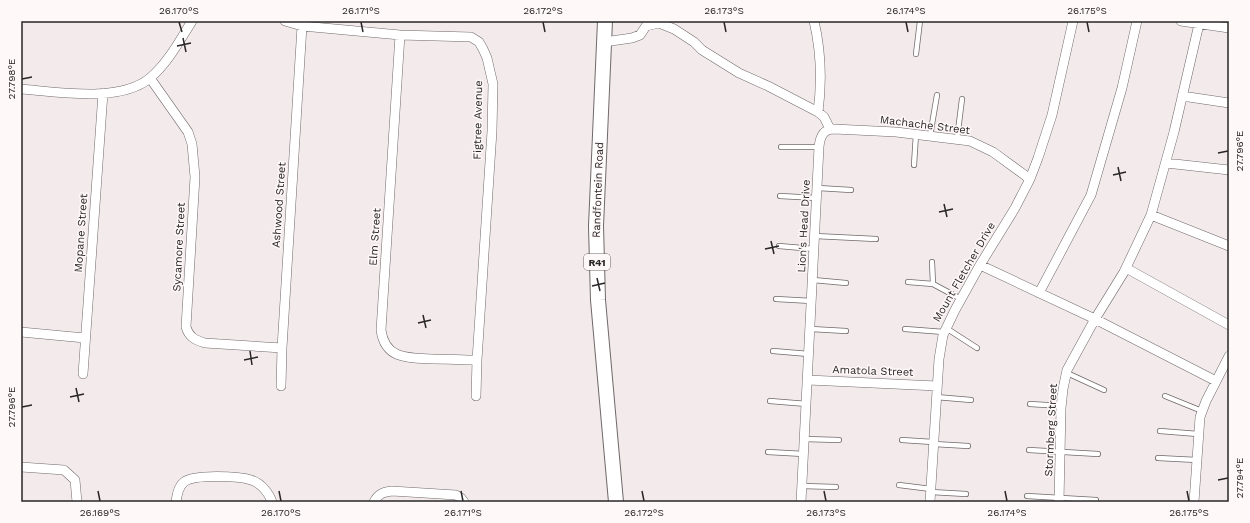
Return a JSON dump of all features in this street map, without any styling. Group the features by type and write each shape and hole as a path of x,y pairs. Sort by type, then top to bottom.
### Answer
{"main road":[{"name":"Randfontein Road","path":"606,21 596,226 598,300 616,502"}],"street":[{"path":"21,89 81,94 121,91 138,85 150,78 163,65 192,21"},
{"name":"Figtree Avenue","path":"285,21 302,26 400,35 471,37 479,42 483,49 490,70 492,84 492,131 476,360 476,396"},
{"path":"814,21 821,68 818,112"},
{"name":"Mount Fletcher Drive","path":"930,502 940,346 945,330 961,299 1015,208 1030,179 1052,115 1073,21"},
{"path":"1038,293 1091,195 1122,88 1137,21"},
{"path":"1181,21 1229,28"},
{"path":"604,42 632,38 640,34 643,23 660,22 674,28 694,42 702,50 739,73 818,112 824,117 830,129"},
{"name":"Stormberg Street","path":"1059,500 1062,406 1067,373 1073,357 1126,268 1151,215 1166,163 1199,24"},
{"name":"Ashwood Street","path":"281,386 282,348 302,26"},
{"name":"Elm Street","path":"400,35 381,330 382,340 390,350 406,358 476,360"},
{"name":"Sycamore Street","path":"150,78 188,132 192,144 195,177 186,327 188,333 196,341 282,348"},
{"name":"Mopane Street","path":"83,374 103,93"},
{"path":"1182,96 1229,103"},
{"name":"Machache Street","path":"830,129 896,132 970,141 992,152 1030,179"},
{"name":"Lion's Head Drive","path":"801,502 810,354 819,147 821,137 830,129"},
{"path":"1166,163 1229,170"},
{"path":"1151,215 1229,246"},
{"path":"980,265 1095,319 1216,381"},
{"path":"1126,268 1229,325"},
{"path":"21,332 85,338"},
{"path":"1194,502 1200,417 1229,356"},
{"name":"Amatola Street","path":"808,380 937,386"},
{"path":"21,467 64,470 75,480 77,502"},
{"path":"176,502 178,490 183,482 190,479 207,476 251,480 261,485 267,492 272,502"},
{"path":"374,502 384,492 392,491 456,495 464,502"}],"lane":[{"path":"916,54 920,21"},
{"path":"930,136 937,95"},
{"path":"957,139 962,99"},
{"path":"914,165 916,134"},
{"path":"781,147 819,147"},
{"path":"818,188 851,190"},
{"path":"780,196 817,198"},
{"path":"815,236 876,239"},
{"path":"779,246 814,249"},
{"path":"932,262 933,284"},
{"path":"813,280 846,283"},
{"path":"908,282 933,284 961,299"},
{"path":"776,299 812,301"},
{"path":"810,329 846,331"},
{"path":"905,329 945,330 977,348"},
{"path":"773,352 810,354"},
{"path":"1067,373 1104,390"},
{"path":"1165,396 1202,411"},
{"path":"936,397 971,400"},
{"path":"770,401 807,404"},
{"path":"1030,404 1062,406"},
{"path":"1160,431 1198,434"},
{"path":"804,439 839,440"},
{"path":"902,440 968,446"},
{"path":"1029,450 1098,454"},
{"path":"768,452 804,454"},
{"path":"1158,458 1196,460"},
{"path":"802,486 836,487"},
{"path":"899,486 966,494"},
{"path":"1027,496 1059,500 1096,500"}]}
